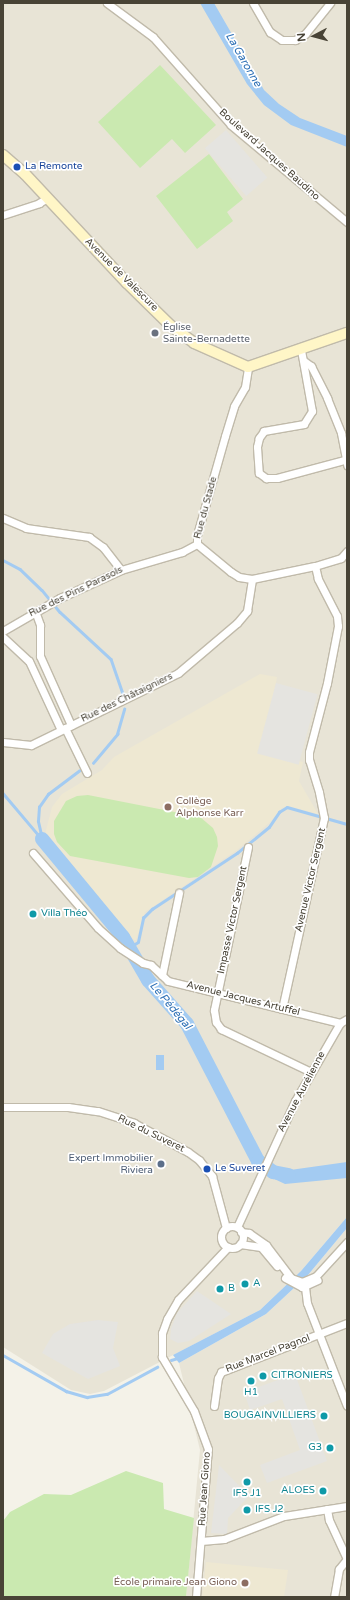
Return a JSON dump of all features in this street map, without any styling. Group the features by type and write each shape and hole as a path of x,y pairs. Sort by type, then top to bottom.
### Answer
{"main road":[{"name":"Avenue de Valescure","path":"3,155 25,174 172,326 194,343 248,367"},
{"path":"248,367 347,333"}],"street":[{"name":"Boulevard Jacques Baudino","path":"107,3 153,37 231,125 347,222"},
{"path":"253,3 270,32 282,40 294,40 305,34 330,3"},
{"path":"3,215 39,203 47,198"},
{"path":"301,350 312,411 310,418 295,427 264,431 259,438 257,447 258,473 266,478 277,478 346,462 341,434 333,412 317,376 311,366 304,361"},
{"name":"Rue du Stade","path":"248,367 244,387 234,406 197,535 197,544 231,572 239,577 252,579 315,566 341,558 347,551"},
{"path":"3,518 26,528 89,538 103,547 121,570"},
{"name":"Rue des Pins Parasols","path":"3,631 60,598 121,570 182,552 197,544"},
{"name":"Avenue Victor Sergent","path":"282,1008 324,818 319,792 308,760 327,682 338,626 337,616 318,579 315,566"},
{"name":"Rue des Châtaigniers","path":"3,742 31,745 161,684 178,673 237,623 247,610 252,579"},
{"path":"36,611 40,624 40,656 66,728"},
{"path":"3,637 29,661 66,728 87,773"},
{"path":"29,661 40,656"},
{"name":"Impasse Victor Sergent","path":"248,847 214,1010 216,1022 221,1029 311,1072"},
{"name":"Avenue Jacques Artuffel","path":"33,853 88,917 126,952 143,963 151,965 168,981 344,1021"},
{"path":"162,975 179,893"},
{"name":"Avenue Aurélienne","path":"239,1229 264,1170 311,1072 344,1021"},
{"name":"Rue du Suveret","path":"3,1107 68,1107 98,1111 134,1123 188,1152 199,1160 212,1176 226,1228"},
{"path":"239,1229 243,1238 240,1244 234,1248 228,1247 221,1238 226,1228 239,1229 249,1233 266,1245 279,1266"},
{"path":"302,1285 316,1276 347,1242"},
{"path":"240,1244 261,1247 279,1266 302,1285 307,1303 320,1333 347,1406"},
{"name":"Rue Jean Giono","path":"196,1597 208,1449 194,1411 162,1356 162,1333 167,1319 178,1300 228,1247"},
{"path":"302,1285 317,1282 347,1249"},
{"name":"Rue Marcel Pagnol","path":"214,1406 218,1378 222,1372 347,1323"},
{"path":"201,1541 224,1539 284,1516 347,1506"},
{"path":"327,1509 329,1520 347,1559 339,1569 334,1597"}],"shaded area":[{"path":"3,3 347,3 347,1217 301,1271 260,1310 104,1391 90,1394 71,1390 3,1347"},
{"path":"226,130 267,178 246,196 205,148"},
{"name":"Collège Alphonse Karr","path":"260,674 277,677 263,754 303,762 299,781 318,814 288,806 282,808 269,823 237,850 145,912 136,940 134,940 45,834 52,807 62,794 102,770 114,757"},
{"path":"276,683 318,694 299,765 257,754"},
{"path":"347,1228 347,1597 186,1597 200,1450 179,1363 266,1314 308,1275"},
{"path":"197,1291 231,1314 189,1341 178,1343 170,1339 171,1329 177,1313"},
{"path":"98,1320 118,1322 113,1348 120,1366 88,1379 42,1353 53,1334 70,1324"},
{"path":"295,1374 327,1461 267,1483 260,1465 300,1450 282,1399 250,1410 244,1392"},
{"path":"219,1465 249,1496 228,1518 227,1534 211,1533"},
{"name":"École primaire Jean Giono","path":"206,1562 288,1570 284,1597 202,1597"}],"green space":[{"path":"160,65 216,125 185,153 172,139 140,168 98,122"},
{"path":"209,154 243,199 227,212 233,221 197,249 156,196"},
{"path":"88,795 200,817 213,828 217,837 218,846 211,867 198,877 189,878 70,856 57,842 54,834 54,821 66,801 77,796"},
{"path":"126,1471 163,1483 164,1509 194,1518 186,1597 3,1597 3,1521 10,1512 44,1494 71,1495"}],"water":[{"name":"La Garonne","path":"200,3 214,3 264,90 279,104 300,118 347,136 347,147 291,125 264,105 247,84"},
{"path":"156,1055 164,1055 164,1070 156,1070"},
{"path":"347,1162 347,1178 285,1184 268,1176 273,1167 283,1171"},
{"path":"347,1217 347,1228 308,1275 266,1314 179,1363 173,1355 260,1310 301,1271"}],"waterway":[{"path":"3,560 20,569 42,590 60,612 111,659 123,694"},
{"path":"93,763 117,734 124,709"},
{"path":"42,839 38,821 39,807 48,794 79,771"},
{"name":"Le Pédégal","path":"3,793 41,838"},
{"path":"130,947 138,942 143,918 152,909 237,853 269,827 279,812 287,807 347,824"},
{"name":"Le Pédégal","path":"42,839 123,937 148,980 187,1024 258,1161 273,1172 289,1175"},
{"path":"3,1355 66,1391 87,1397 107,1394 157,1367"},
{"path":"171,1360 178,1358"}],"place":[{"name":"La Remonte","path":"17,167"},
{"name":"Église Sainte-Bernadette","path":"155,333"},
{"name":"Collège Alphonse Karr","path":"168,807"},
{"name":"Villa Théo","path":"33,914"},
{"name":"Expert Immobilier Riviera","path":"161,1164"},
{"name":"Le Suveret","path":"207,1169"},
{"name":"A","path":"245,1284"},
{"name":"B","path":"220,1289"},
{"name":"CITRONIERS","path":"263,1376"},
{"name":"H1","path":"251,1381"},
{"name":"BOUGAINVILLIERS","path":"324,1416"},
{"name":"G3","path":"330,1448"},
{"name":"IFS J1","path":"247,1482"},
{"name":"ALOES","path":"323,1491"},
{"name":"IFS J2","path":"247,1510"},
{"name":"École primaire Jean Giono","path":"245,1583"}]}
